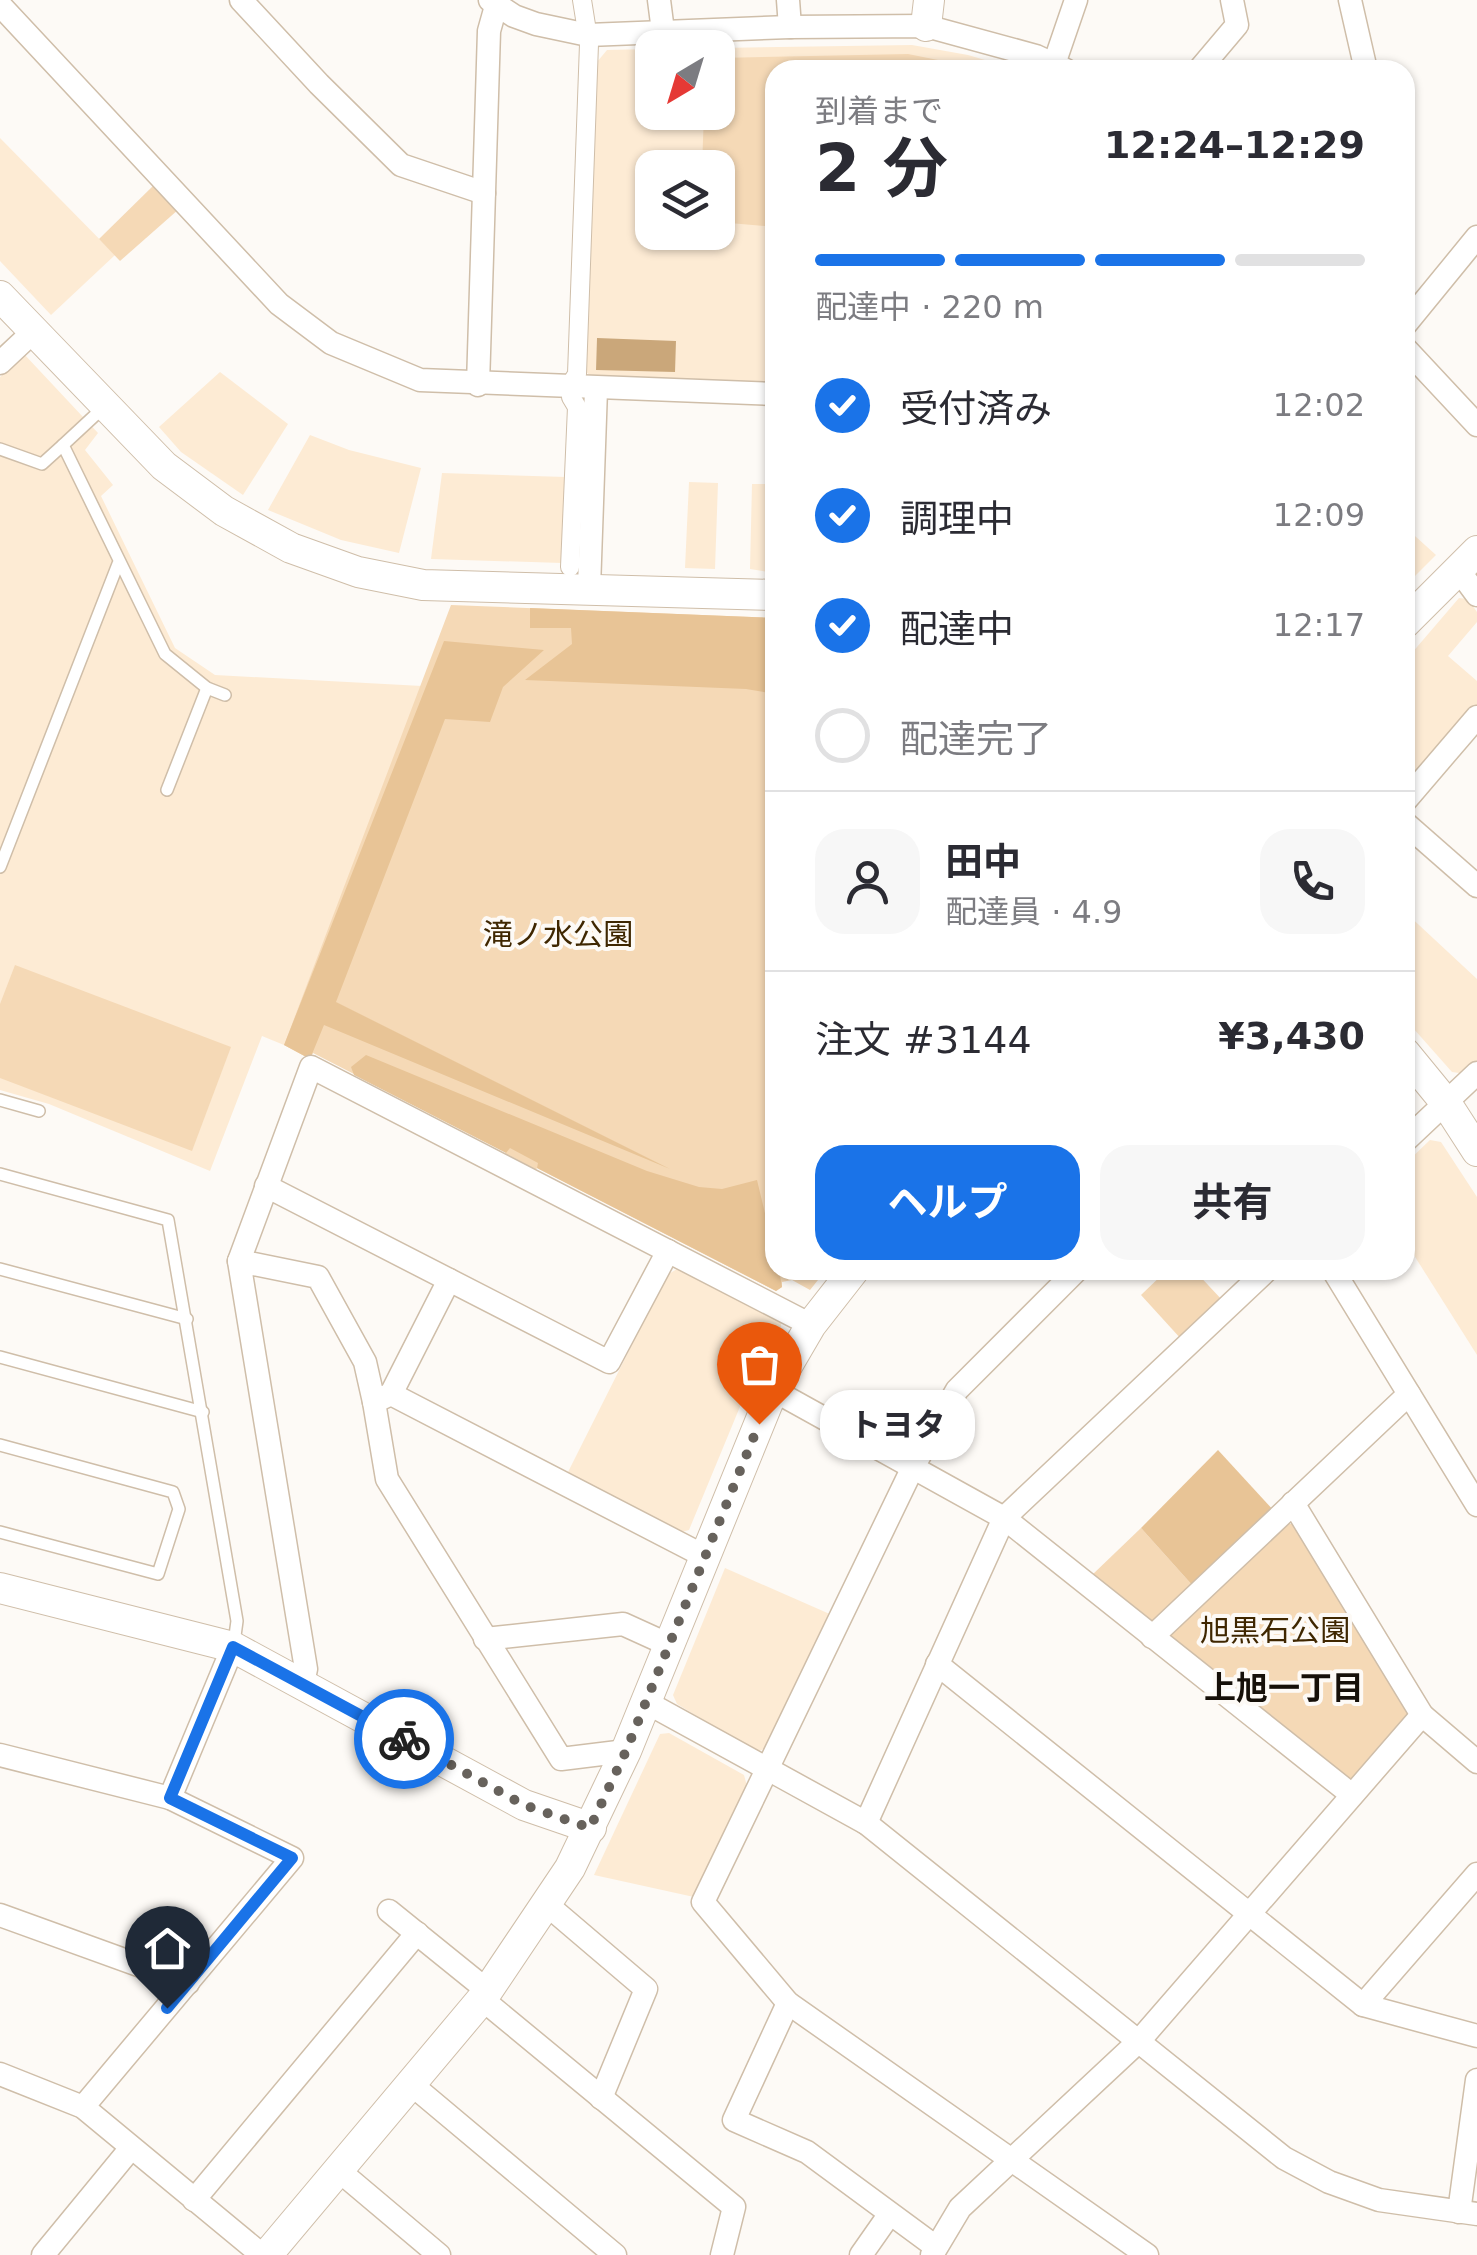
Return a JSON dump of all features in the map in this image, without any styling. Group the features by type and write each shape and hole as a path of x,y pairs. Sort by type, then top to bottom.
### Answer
{"street":[{"path":"241,0 401,166 484,193"},
{"path":"579,578 577,407 571,390 577,374 588,34 582,0"},
{"path":"658,0 663,30"},
{"path":"788,0 790,27"},
{"path":"1059,60 1076,0"},
{"path":"1208,60 1237,25 1232,0"},
{"path":"1350,0 1364,60"},
{"path":"478,384 493,3 514,16 563,32 635,32"},
{"path":"0,5 279,304 331,343 420,380 765,394"},
{"path":"695,30 790,27 928,13 1043,60"},
{"path":"1415,313 1477,237"},
{"path":"0,296 164,466 224,510 292,548 358,572 423,584 579,578 765,594"},
{"path":"0,363 33,332"},
{"path":"1415,357 1472,408"},
{"path":"579,578 596,389"},
{"path":"1467,559 1477,595"},
{"path":"1415,613 1467,559"},
{"path":"1415,789 1477,717"},
{"path":"1415,832 1477,886"},
{"path":"1415,1065 1477,1151"},
{"path":"303,1683 306,1669 239,1261 312,1067 811,1325"},
{"path":"1415,1132 1477,1073"},
{"path":"266,1186 610,1362 668,1251"},
{"path":"239,1261 318,1277 382,1398 387,1479 562,1759 626,1751"},
{"path":"382,1398 449,1280"},
{"path":"0,2074 83,2107 264,2255 485,1995 570,1868 626,1751 773,1390 811,1325 846,1280"},
{"path":"1067,1280 957,1390 914,1466 703,1902 788,2002 1147,2255"},
{"path":"866,1824 1004,1518 1257,1280"},
{"path":"1339,1280 1477,1505"},
{"path":"773,1390 1004,1518 1352,1796"},
{"path":"1152,1637 1409,1394"},
{"path":"382,1398 704,1556"},
{"path":"1293,1502 1422,1715 1477,1762"},
{"path":"0,1588 233,1647 524,1805 590,1828"},
{"path":"485,1639 623,1624 667,1644"},
{"path":"170,1798 233,1647"},
{"path":"937,1664 1363,2005 1477,2036"},
{"path":"644,1701 866,1824 1272,2149 1305,2170 1379,2200 1468,2213 1477,2080"},
{"path":"788,2002 734,2120 807,2152 934,2251 960,2208 1139,2042 1422,1715"},
{"path":"0,1755 170,1798 292,1858 83,2107"},
{"path":"1363,2005 1476,1878"},
{"path":"545,1903 646,1988 602,2098"},
{"path":"389,1911 602,2098 734,2207 722,2255"},
{"path":"0,1915 188,1983"},
{"path":"194,2200 416,1933"},
{"path":"411,2084 615,2255"},
{"path":"43,2255 131,2148"},
{"path":"337,2170 439,2255"},
{"path":"861,2255 889,2214"}],"lane":[{"path":"0,449 42,464 105,406"},
{"path":"63,445 165,654 207,688 225,695"},
{"path":"0,867 118,564"},
{"path":"168,790 207,688"},
{"path":"0,1100 39,1112"},
{"path":"0,1174 168,1220 237,1620 233,1647"},
{"path":"0,1270 187,1319"},
{"path":"0,1357 202,1412"},
{"path":"0,1445 173,1492 179,1509 158,1574 0,1532"}],"shaded area":[{"path":"912,45 985,60 765,60 765,385 594,379 585,371 597,62 607,50 635,49 635,130 735,130 735,48"},
{"path":"0,138 115,255 51,315 0,261"},
{"path":"597,338 676,341 675,372 596,370"},
{"path":"24,354 98,433 85,450 113,485 101,496 175,648 215,675 422,686 284,1045 262,1036 210,1171 49,1104 0,1090 0,377"},
{"path":"220,372 288,424 243,495 181,452 159,427"},
{"path":"310,435 349,450 421,468 399,553 341,540 268,510"},
{"path":"442,473 566,477 562,563 431,559"},
{"path":"689,482 718,483 715,569 685,568"},
{"path":"752,484 765,484 765,571 750,569"},
{"path":"1415,536 1436,555 1415,576"},
{"path":"1459,598 1468,599 1477,612 1477,622 1448,656 1477,681 1477,706 1415,777 1415,649"},
{"path":"530,608 765,618 765,692 525,680 572,644 571,628 530,628"},
{"path":"444,641 544,650 503,687 490,722 445,719 336,1002 670,1169 324,1025 310,1059 284,1045"},
{"path":"1415,921 1477,979 1477,1063 1466,1074 1452,1072 1415,1030"},
{"path":"366,1055 647,1171 699,1187 722,1189 757,1180 765,1213 765,1280 781,1280 782,1287 776,1291 537,1168 538,1163 510,1148 506,1153 354,1075 351,1067"},
{"path":"1430,1140 1441,1142 1477,1197 1477,1355 1415,1257 1415,1154"},
{"path":"677,1269 781,1322 744,1397 689,1530 678,1533 566,1476 667,1275"},
{"path":"1218,1450 1274,1511 1193,1586 1141,1528"},
{"path":"725,1568 832,1615 767,1748 756,1752 677,1704 673,1695"},
{"path":"669,1733 744,1775 747,1786 694,1897 594,1875 660,1734"}],"green space":[{"path":"908,54 938,60 765,60 765,226 735,223 735,150 703,150 703,130 735,130 735,58"},
{"path":"155,184 179,209 120,261 99,239"},
{"name":"滝ノ水公園","path":"451,605 765,618 765,1280 792,1280 782,1282 776,1291 537,1168 534,1173 504,1158 506,1152 313,1053 310,1059 284,1045"},
{"path":"15,965 231,1047 192,1151 0,1078 0,1004"},
{"name":"滝ノ水公園","path":"792,1280 818,1280 810,1290"},
{"path":"1157,1280 1203,1280 1223,1301 1182,1340 1141,1295"},
{"name":"旭黒石公園","path":"1282,1524 1295,1524 1409,1708 1409,1718 1358,1778 1345,1780 1170,1642 1170,1629"},
{"path":"1141,1528 1193,1586 1158,1620 1146,1621 1091,1576"}],"way so far":[{"path":"404,1739 524,1805 590,1828 626,1751 759,1424"}],"place":[{"name":"トヨタ","path":"759,1424"}],"district":[{"name":"上旭一丁目","path":"1284,1688"}],"route":[{"path":"167,2008 292,1858 170,1798 233,1647 404,1739"}]}
